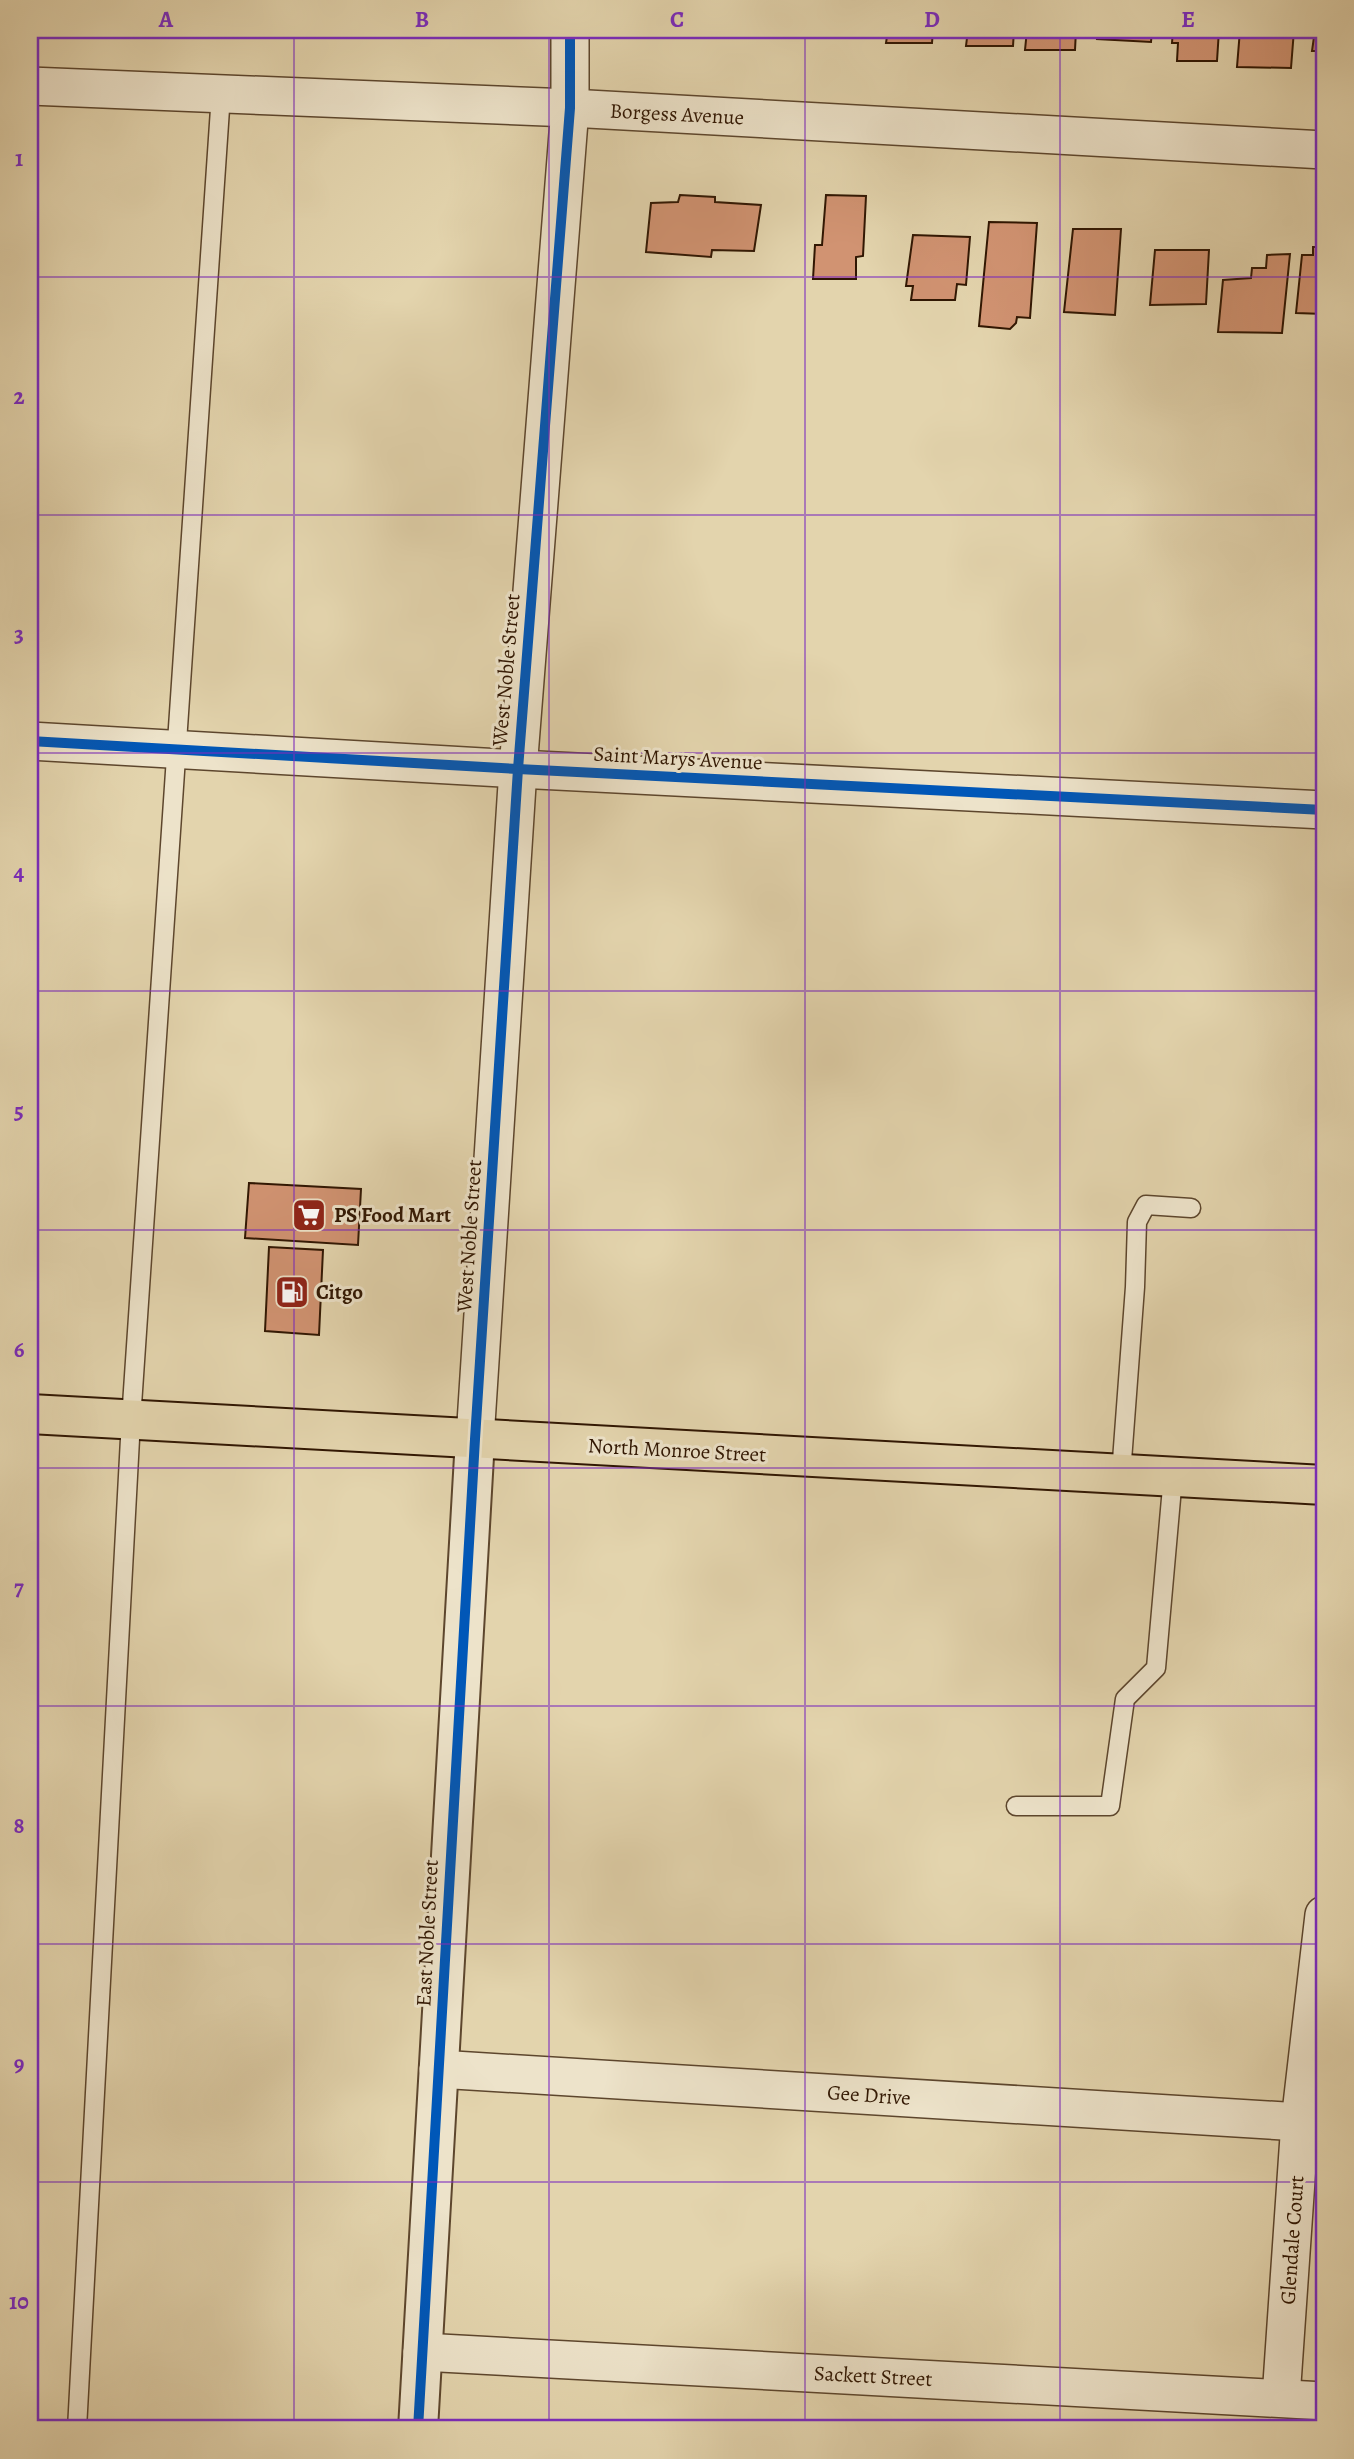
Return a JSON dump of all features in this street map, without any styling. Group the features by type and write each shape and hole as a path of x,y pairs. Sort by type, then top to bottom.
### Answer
{"main road":[{"name":"North Monroe Street","path":"30,1415 1324,1485"}],"street":[{"name":"West Noble Street","path":"475,1439 518,769 570,108 570,30"},
{"name":"Borgess Avenue","path":"30,86 570,108 1324,150"},
{"name":"Saint Marys Avenue","path":"30,741 1324,810"},
{"name":"East Noble Street","path":"418,2429 475,1439"},
{"name":"Glendale Court","path":"1281,2398 1300,2122 1324,1915"},
{"name":"Gee Drive","path":"438,2068 1300,2122"},
{"name":"Sackett Street","path":"422,2351 1324,2401"}],"lane":[{"path":"77,2429 131,1420 221,94"},
{"path":"1121,1474 1135,1287 1137,1222 1146,1205 1191,1208"},
{"path":"1016,1806 1110,1806 1125,1699 1156,1668 1173,1476"}],"building":[{"path":"888,30 933,30 932,43 886,43"},
{"path":"968,30 1014,30 1013,46 966,46"},
{"path":"1027,30 1076,30 1075,50 1025,50"},
{"path":"1098,30 1152,30 1151,42 1097,39"},
{"path":"1173,30 1219,30 1217,61 1177,61 1178,43 1172,43"},
{"path":"1240,30 1294,30 1291,68 1237,67"},
{"path":"1315,30 1324,30 1324,51 1312,51"},
{"path":"680,195 715,197 715,202 761,205 754,251 712,250 711,257 646,252 651,203 678,202"},
{"path":"826,195 866,196 863,256 856,257 856,279 813,279 815,245 822,245"},
{"path":"989,222 1037,223 1030,318 1017,317 1016,323 1010,329 979,326"},
{"path":"1073,229 1121,229 1115,315 1064,312"},
{"path":"913,235 970,237 966,285 957,284 955,300 911,300 913,286 906,286"},
{"path":"1313,247 1324,247 1324,314 1296,313 1302,255 1313,255"},
{"path":"1155,250 1209,250 1206,304 1150,305"},
{"path":"1290,254 1282,333 1218,332 1223,280 1251,278 1252,268 1266,268 1267,255"},
{"path":"249,1183 361,1189 358,1245 245,1238"},
{"path":"269,1247 323,1250 319,1335 265,1331"}],"cycle path":[{"path":"418,2429 475,1439 518,769 570,108 570,30"},
{"path":"30,741 1324,810"}],"place":[{"name":"PS Food Mart","path":"309,1215"},
{"name":"Citgo","path":"292,1292"}]}
